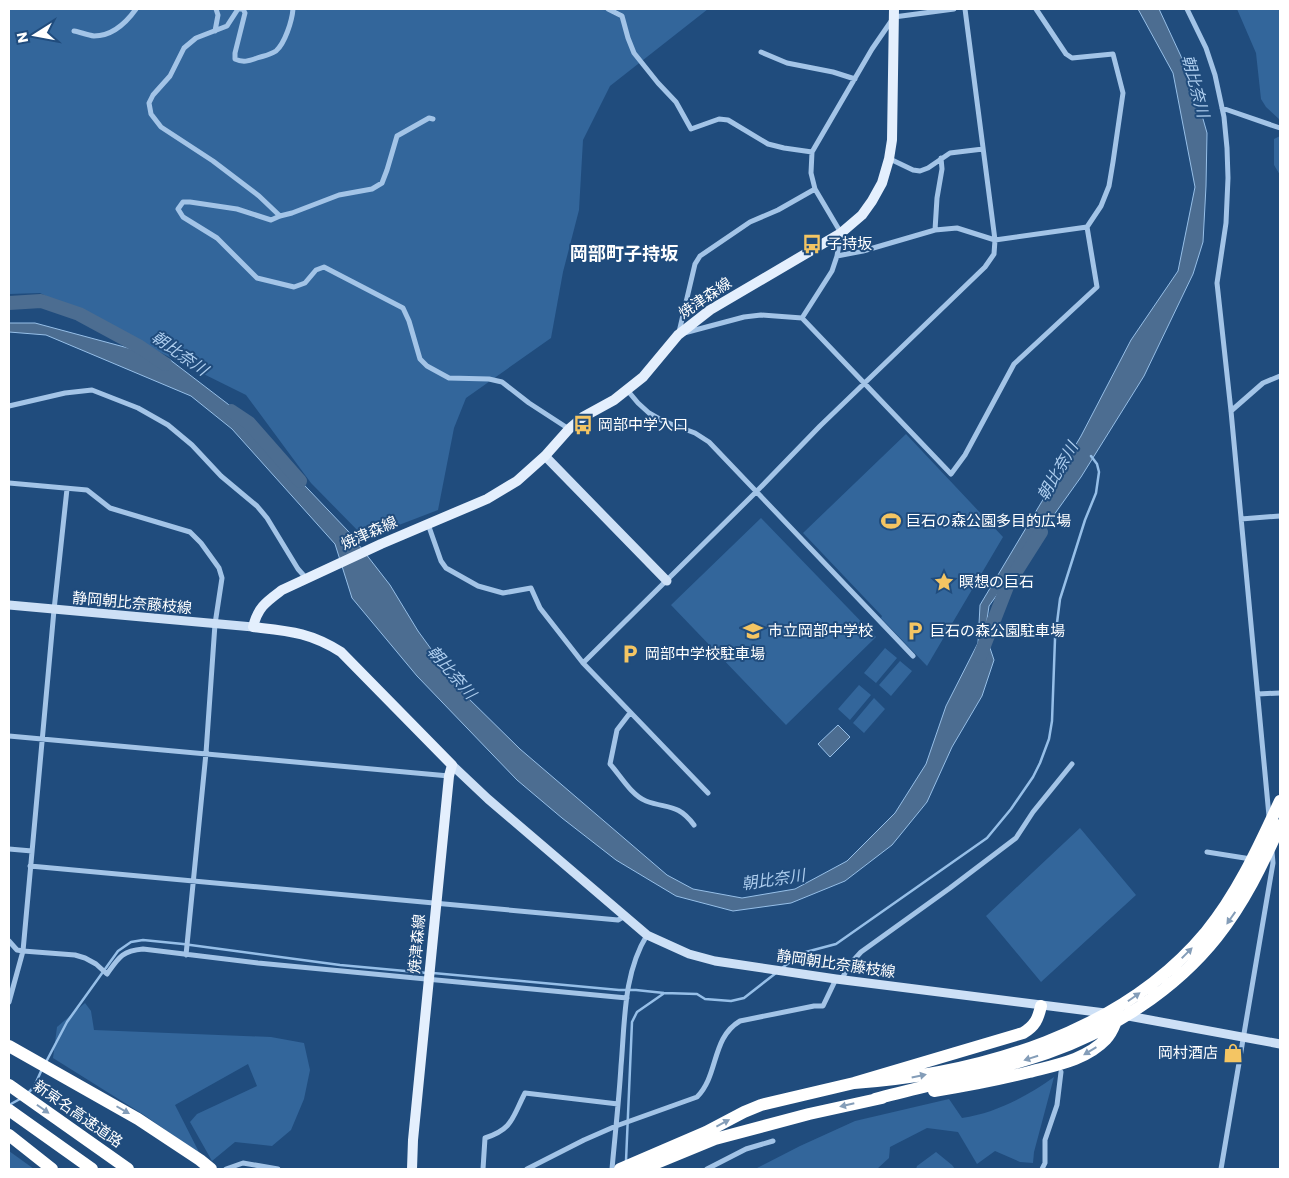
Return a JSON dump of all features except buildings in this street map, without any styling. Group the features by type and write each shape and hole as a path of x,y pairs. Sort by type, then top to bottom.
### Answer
{"highway":[{"path":"1251,874 1280,800"},
{"path":"631,1167 715,1139 791,1118 1020,1062 1049,1052 1090,1029 1119,1008 1153,990 1207,931 1234,892 1251,874 1280,825"},
{"path":"631,1167 761,1105 854,1083 1023,1033 1032,1027 1038,1019 1041,1006"},
{"path":"875,1099 984,1083 1066,1062 1083,1056 1106,1039 1112,1032 1119,1014"},
{"path":"854,1083 915,1077 996,1058 1090,1029"},
{"path":"9,1046 138,1119 211,1169"},
{"name":"新東名高速道路","path":"9,1085 128,1169"},
{"path":"9,1110 92,1169"},
{"path":"9,1135 52,1169"}],"main road":[{"name":"焼津森線","path":"253,627 256,613 270,598 282,590 500,492 523,476 545,456 569,429 643,378 678,335 722,302 840,233 862,215 872,202 882,183 889,159 892,140 894,13"},
{"path":"545,456 667,581"},
{"name":"静岡朝比奈藤枝線","path":"9,605 253,627"},
{"path":"253,627 299,632 328,643 341,652 452,765"},
{"name":"焼津森線","path":"412,1169 413,1140 435,903 449,776 452,765"},
{"name":"静岡朝比奈藤枝線","path":"452,765 488,799 647,935 702,958 838,980 1119,1014 1280,1044"}],"street":[{"path":"74,31 93,36 109,33 128,21 136,9"},
{"path":"215,31 218,15 216,9"},
{"path":"280,216 260,196 214,161 161,127 151,114 149,103 152,95 170,76 184,48 196,38 227,26 238,10 243,9 246,13 235,53 235,59 240,62 270,54 277,50 292,22 293,9"},
{"path":"608,9 622,16 634,54 676,102 691,129 719,119 728,120 768,144 812,152"},
{"path":"802,318 832,271 837,256 840,233 815,189 811,173 812,152 894,13 954,9"},
{"path":"583,663 820,426 985,267 994,254 995,240 965,9"},
{"path":"815,189 778,210 750,222 700,256 695,264 678,335 744,317 761,315 802,318 952,474 965,455 1014,364 1097,286 1087,227 1101,206 1109,186 1123,93 1113,54 1072,58 1066,54 1036,9"},
{"path":"1187,9 1206,48 1215,75 1222,108 1227,148 1226,223 1217,283 1231,411 1273,863 1245,1038 1221,1169"},
{"path":"761,52 787,63 833,72 855,79"},
{"path":"1222,108 1280,128"},
{"path":"433,120 429,118 397,136 388,170 382,183 372,188 339,195 271,220 238,209 190,202 183,202 178,209 183,217 217,238 257,278 294,287 305,284 316,270 324,267 380,295 403,308 410,321 420,359 427,366 449,378 489,379 502,382 529,403 569,429"},
{"path":"889,159 913,170 920,171 928,168 950,153 983,149"},
{"path":"935,230 937,198 942,169 941,158"},
{"path":"837,256 863,251 935,230 957,228 995,240 1087,227"},
{"path":"1231,411 1263,383 1280,376"},
{"path":"9,406 65,393 92,390 138,408 168,425 257,506 267,518 298,569 310,576"},
{"path":"628,390 649,413 664,421 695,432 708,442 913,656"},
{"path":"9,483 87,490 110,508 190,532 201,543 219,568 222,578 215,624 206,753 186,955"},
{"path":"9,1002 23,951 67,489"},
{"path":"1241,519 1280,516"},
{"path":"428,524 441,561 446,568 478,586 502,593 531,588 540,608 583,663 708,793"},
{"path":"1258,694 1280,693"},
{"path":"630,713 617,730 610,764 640,797 675,808 687,815 694,825"},
{"path":"9,736 449,776"},
{"path":"527,1169 616,1126 697,1096 703,1091 710,1078 718,1048 732,1026 740,1021 814,1006 824,1006 838,980 861,952 1016,838 1033,812 1072,764"},
{"path":"9,849 32,852"},
{"path":"1207,852 1280,865"},
{"path":"30,866 618,920 625,916"},
{"path":"612,1169 631,968 638,950 647,935"},
{"path":"9,941 17,950 75,955 90,961 107,974 126,952 143,949 186,955 627,998"},
{"path":"1042,1169 1045,1163 1045,1140 1057,1105 1062,1072"},
{"path":"483,1169 485,1138 507,1128 525,1093 618,1104"},
{"path":"707,1169 746,1149 773,1141"},
{"path":"226,1169 243,1162 278,1169"}],"shaded area":[{"path":"9,9 708,9 610,86 583,140 579,210 563,272 551,338 466,398 454,428 438,510 365,538 311,483 246,395 40,293 9,294"},
{"path":"1138,9 1159,9 1192,80 1207,133 1203,242 1193,274 1144,376 1081,477 989,606 985,633 994,660 982,696 952,747 927,802 892,845 845,881 791,903 733,911 676,896 616,860 517,780 417,676 352,598 335,544 232,429 191,396 46,335 9,332 9,323 35,323 169,359 237,411 348,531 390,585 418,631 463,693 520,749 667,875 693,889 742,898 795,889 847,861 895,813 926,764 946,706 978,643 980,605 1081,436 1131,340 1178,271 1195,187 1173,73"},
{"path":"1237,9 1280,9 1280,120 1266,107 1261,99 1256,53"},
{"path":"1280,136 1280,175 1274,165 1274,139"},
{"path":"906,434 1003,537 927,666 803,533"},
{"path":"761,518 876,637 786,725 671,605"},
{"path":"885,648 897,658 876,683 864,673"},
{"path":"900,661 912,671 891,696 879,685"},
{"path":"859,685 871,695 850,720 838,709"},
{"path":"874,698 885,709 864,733 853,723"},
{"path":"838,725 850,737 830,757 818,744"},
{"path":"1080,828 1136,895 1041,982 986,916"},
{"path":"85,1003 91,1011 94,1030 271,1037 304,1043 310,1070 304,1099 291,1130 272,1146 235,1142 212,1161 190,1122 197,1114 257,1086 248,1064 175,1105 200,1154 144,1115 53,1058 57,1027"},
{"path":"1054,1077 1034,1152 1033,1163 1020,1162 995,1151 977,1164 958,1132 927,1128 890,1147 889,1158 877,1169 755,1169 855,1121 949,1099 962,1118 975,1116 1010,1103"},
{"path":"9,1151 34,1169 9,1169"},
{"path":"936,1152 955,1169 916,1169 917,1166"}],"waterway":[{"name":"朝比奈川","path":"9,303 41,301 79,314 140,347 165,364"},
{"name":"朝比奈川","path":"231,411 249,423 300,481"},
{"path":"782,968 802,953 836,944 987,838 1011,809 1033,777 1049,739 1052,721 1055,639 1060,599 1085,520 1096,493 1099,472 1097,464 1091,456"},
{"name":"朝比奈川","path":"980,656 1008,584 1041,532"},
{"path":"46,1062 67,1022 118,951 131,942 143,940 183,944 340,965 427,973"},
{"path":"433,973 619,990 697,994 705,999 731,1001 744,998 776,973"},
{"path":"626,1161 632,1022 637,1012 663,994"},
{"path":"27,1094 34,1087 42,1069"},
{"path":"9,1105 20,1099"}],"place":[{"name":"子持坂","path":"812,244"},
{"name":"岡部中学入口","path":"583,425"},
{"name":"巨石の森公園多目的広場","path":"891,521"},
{"name":"瞑想の巨石","path":"944,582"},
{"name":"市立岡部中学校","path":"753,631"},
{"name":"巨石の森公園駐車場","path":"915,631"},
{"name":"岡部中学校駐車場","path":"630,654"},
{"name":"岡村酒店","path":"1233,1053"}],"district":[{"name":"岡部町子持坂","path":"624,254"}]}
